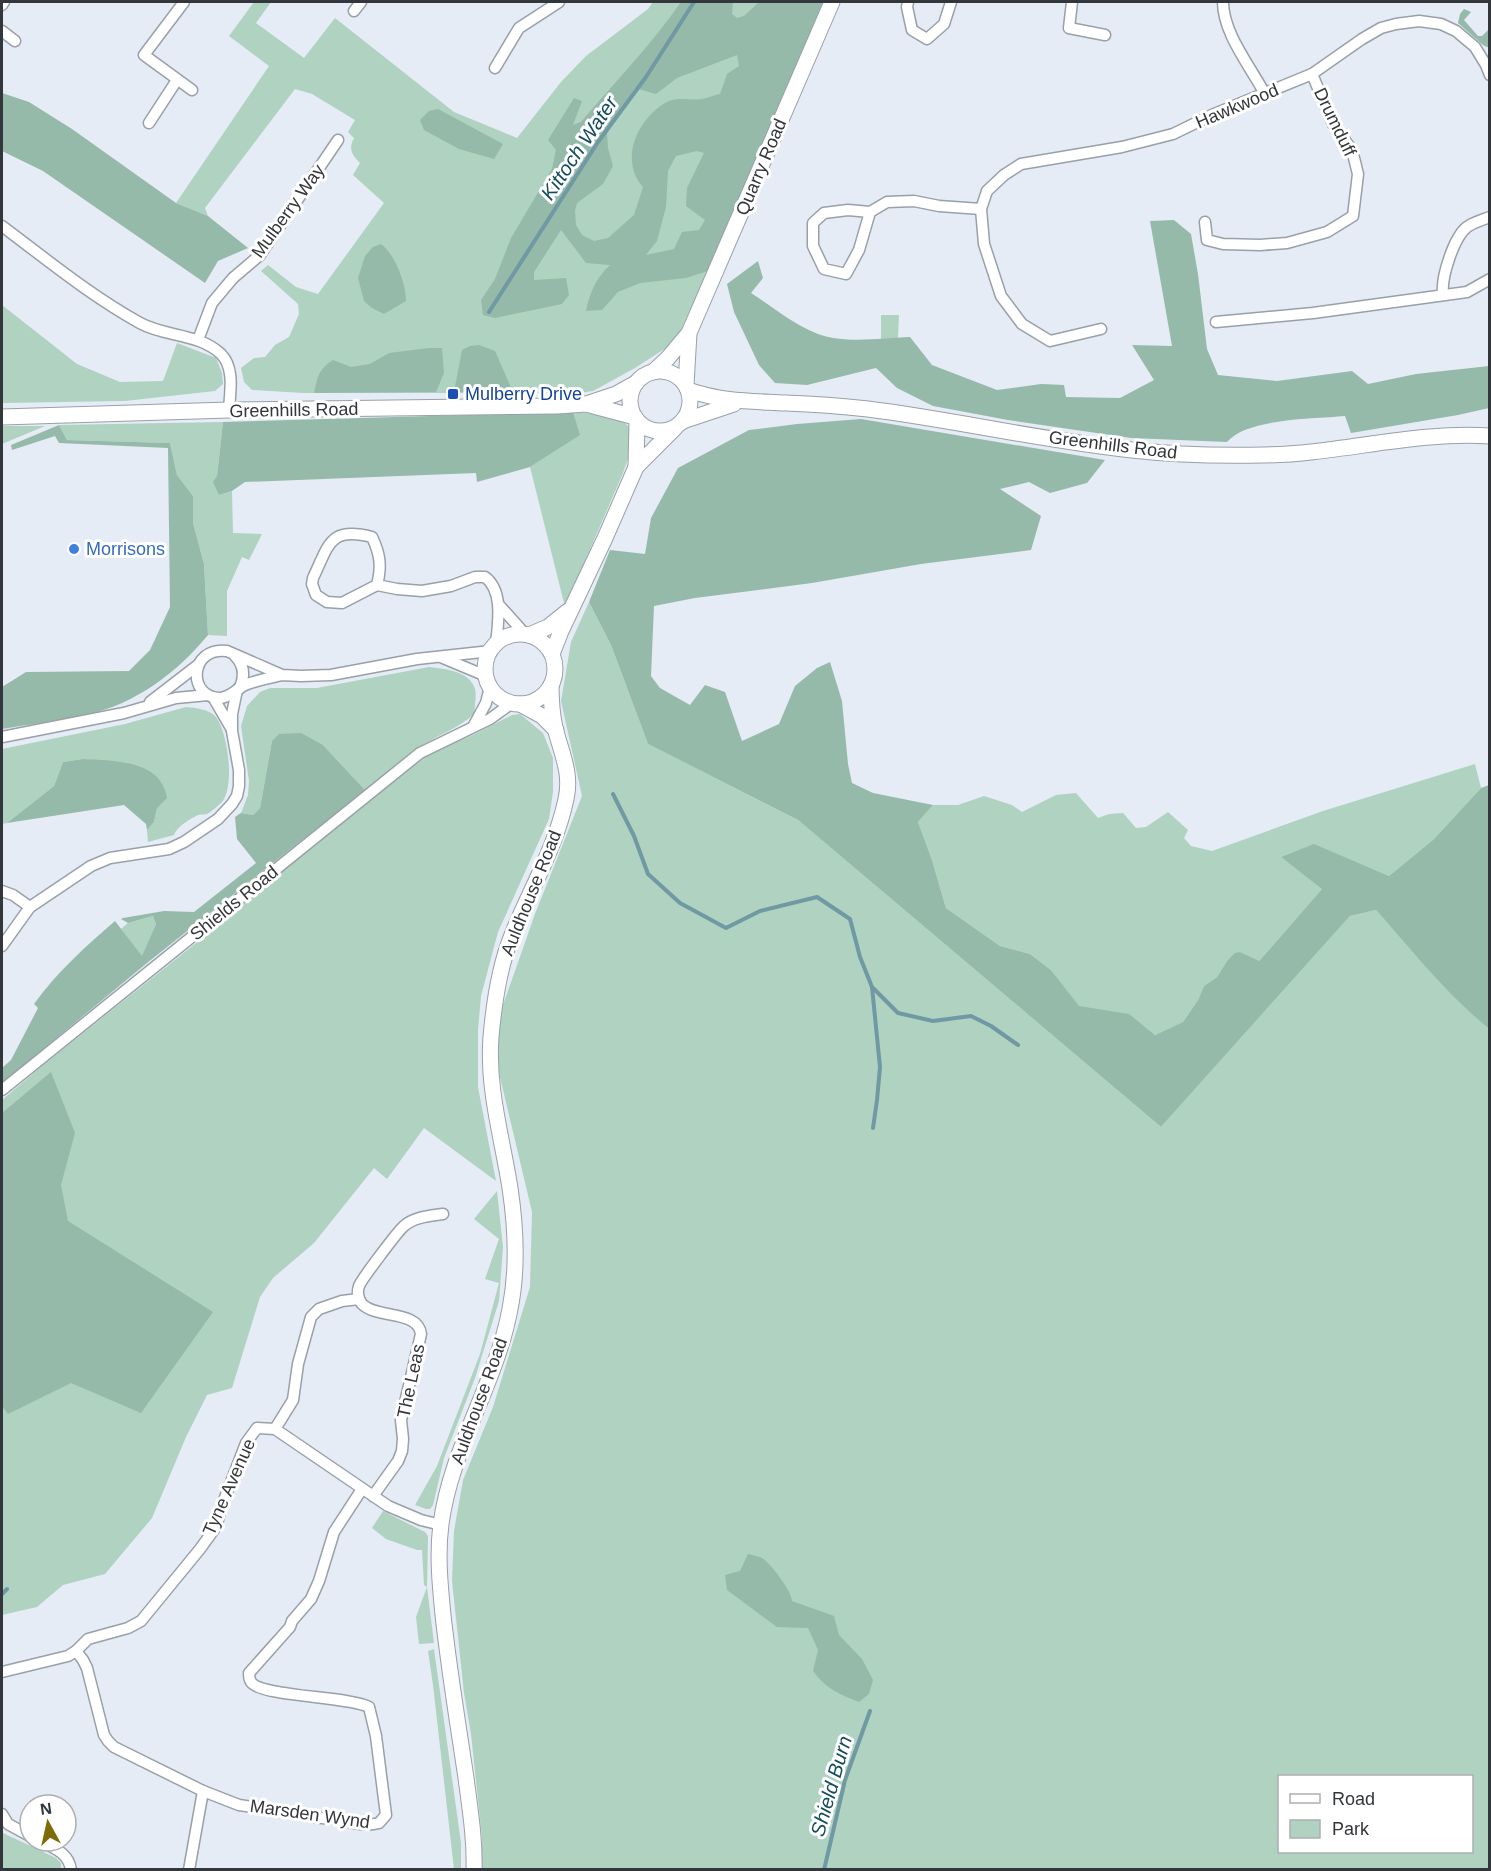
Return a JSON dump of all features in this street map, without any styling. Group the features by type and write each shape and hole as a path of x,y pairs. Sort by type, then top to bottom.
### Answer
{"street":[{"path":"184,2 144,55 192,90"},
{"path":"354,11 362,2"},
{"path":"495,68 519,28 543,7 559,2"},
{"name":"Quarry Road","path":"653,372 689,333 832,2"},
{"path":"908,2 912,30 927,39 944,24 951,2"},
{"path":"1072,2 1070,28 1105,35"},
{"path":"1223,2 1224,18 1229,33 1265,94"},
{"name":"Hawkwood","path":"981,209 987,191 1004,175 1021,164 1122,147 1173,134 1312,74 1381,28 1419,21 1441,24 1456,31 1475,47 1488,68"},
{"path":"2,31 15,41"},
{"name":"Drumduff","path":"1205,222 1207,240 1223,244 1260,245 1287,243 1327,232 1353,216 1358,174 1352,150 1333,124 1312,74"},
{"path":"149,123 177,80"},
{"name":"Mulberry Way","path":"198,340 212,303 233,278 260,255 338,140"},
{"path":"870,212 859,250 846,274 824,269 813,246 813,223 824,213 848,210 870,212 887,202 914,201 939,206 981,209 984,244 1000,296 1022,324 1050,341 1101,329"},
{"path":"1443,294 1444,275 1459,238 1466,228 1490,217"},
{"path":"2,226 86,289 142,324 198,340 220,353 231,372 229,410"},
{"path":"1216,322 1313,313 1467,292 1490,279"},
{"name":"Quarry Road","path":"687,387 689,333"},
{"path":"552,654 636,466 679,425 688,413 691,404 687,387 680,378 672,373 662,371 644,375 636,382 631,392 630,402 636,419 636,466"},
{"name":"Greenhills Road","path":"2,417 229,410 586,404 616,394 636,382"},
{"name":"Greenhills Road","path":"687,387 707,396 739,402 868,409 1081,443 1180,453 1265,455 1303,453 1438,436 1490,436"},
{"name":"Greenhills Road","path":"679,425 711,410 739,402"},
{"name":"Greenhills Road","path":"586,404 636,419"},
{"path":"636,419 645,428 655,431 666,431 679,425"},
{"path":"377,585 380,572 378,550 372,537 359,533 341,534 331,542 312,584 316,595 327,602 342,603 377,585 422,591 451,586 475,577 485,577 490,580 499,605 528,635 538,639 546,646 552,654 555,665 555,675 545,694 535,701 516,704"},
{"path":"2,737 124,713 176,698 225,697 248,684 282,675 331,675 493,647 510,636 528,635 548,627 576,602"},
{"path":"473,727 486,704 488,681 485,666 493,647 499,605"},
{"path":"232,731 211,696 199,685 196,672 202,659 220,650 282,675"},
{"path":"2,946 30,908 91,866 110,858 169,849 184,842 218,819 232,804 237,796 239,770 232,731 232,714 238,689 242,683 243,670 238,658 233,654"},
{"path":"440,657 488,681 502,699 542,716 556,730"},
{"path":"145,706 198,665"},
{"name":"Auldhouse Road","path":"474,1869 475,1851 440,1590 441,1525 454,1466 497,1358 511,1308 515,1234 510,1187 492,1089 491,1040 495,1002 511,937 554,841 567,798 566,762 551,708 551,686"},
{"name":"Shields Road","path":"2,1090 420,753 516,704"},
{"path":"2,891 13,895 30,908"},
{"path":"275,1429 293,1400 298,1364 311,1317 319,1308 359,1299 359,1284 403,1226 415,1219 444,1214"},
{"name":"The Leas","path":"359,1299 370,1310 411,1320 416,1322 420,1329 401,1420 402,1451 398,1461 373,1496"},
{"name":"Tyne Avenue","path":"2,1672 68,1656 76,1652 88,1639 128,1628 141,1621 200,1549 217,1524 246,1443 257,1428 275,1429 388,1506 421,1520 441,1525"},
{"name":"Marsden Wynd","path":"203,1791 239,1805 363,1825 379,1823 386,1815 372,1711 369,1707 339,1699 261,1689 249,1678 249,1673 290,1628 292,1621 311,1599 320,1581 334,1532 363,1489"},
{"path":"76,1652 87,1668 104,1735 108,1741 114,1747 203,1791 189,1869"},
{"path":"2,1814 8,1824 18,1829"},
{"path":"62,1853 71,1869"}],"green space":[{"path":"254,2 271,2 256,23 304,58 335,18 454,112 517,138 561,82 586,56 648,9 653,2 823,2 713,261 679,334 669,346 593,391 579,393 303,393 252,390 244,382 241,368 254,358 265,357 275,345 289,337 299,314 298,304 261,271 268,265 296,287 318,294 384,203 353,175 360,163 352,152 351,145 354,138 348,132 355,120 312,94 295,89 205,208 208,216 176,203 269,66 229,36"},
{"path":"681,2 733,2 732,14 737,18 744,16 759,2 823,2 708,271 686,278 640,283 618,292 602,310 586,311 594,286 610,265 586,263 561,230 534,272 534,280 566,278 569,295 562,304 495,318 483,315 481,300 495,279 511,238 552,169 556,150 548,140 574,98 582,101 573,125 581,122","holes":["737,55 739,66 727,74 720,94 702,99 670,101 655,110 646,120 634,141 632,153 632,165 643,187 634,215 608,238 594,241 582,235 576,225 577,203 603,184 613,166 607,133 635,88 656,94 677,78","697,151 704,153 687,188 686,206 705,220 699,230 682,232 674,249 646,255 657,241 666,207 668,171 676,156"]},
{"path":"1464,9 1471,12 1464,20 1478,36 1482,36 1489,29 1489,48 1458,23"},
{"path":"2,93 29,102 72,129 176,203 208,216 248,248 218,261 205,283 43,171 2,151"},
{"path":"438,109 503,144 494,159 459,149 424,130 420,120 429,111"},
{"path":"1174,220 1191,234 1207,349 1218,375 1277,381 1352,371 1368,384 1416,374 1489,366 1489,408 1351,433 1345,416 1282,421 1250,428 1227,442 1131,438 1008,420 933,406 897,388 876,368 807,385 775,383 759,365 734,312 727,284 758,261 763,278 751,293 792,321 818,334 852,340 910,337 932,365 997,390 1041,384 1064,385 1066,397 1120,398 1154,380 1132,345 1172,346 1150,221"},
{"path":"381,244 391,255 399,270 406,301 384,314 364,301 358,278 365,256 373,247"},
{"path":"2,305 77,364 120,382 163,381 177,343 216,358 222,373 223,384 215,391 125,401 2,403"},
{"path":"881,315 899,315 898,338 881,339"},
{"path":"479,345 495,351 513,392 454,392 462,350"},
{"path":"442,348 444,373 436,392 314,393 319,374 333,360 351,367 370,364 389,353"},
{"path":"573,412 607,415 622,420 629,427 633,444 623,473 565,607 530,467 579,435"},
{"path":"573,412 580,435 530,467 477,482 476,473 245,482 232,491 219,495 213,482 217,476 223,422"},
{"path":"861,419 1105,460 1087,483 1050,493 1029,482 1000,489 1041,516 1031,550 921,564 812,583 695,598 654,606 651,676 660,688 690,705 705,685 725,692 742,741 779,724 795,686 817,668 830,662 842,701 852,783 873,793 933,805 918,822 946,908 1000,946 1030,954 1051,970 1079,1006 1129,1014 1155,1035 1183,1022 1198,1000 1204,986 1217,977 1235,953 1240,952 1259,961 1322,889 1281,857 1314,844 1389,876 1434,839 1481,788 1489,785 1489,1029 1444,987 1376,910 1350,916 1161,1127 798,820 648,744 611,645 589,602 610,550 645,554 651,518 678,468 749,430"},
{"path":"223,422 217,476 219,495 232,491 233,533 262,534 249,560 242,557 227,591 227,636 208,635 204,564 193,523 193,496 177,475 170,443 67,440 59,425"},
{"path":"59,425 67,440 170,443 177,475 193,496 193,523 204,564 208,635 169,674 123,703 56,721 2,729 2,687 26,672 129,671 150,650 170,607 168,448 59,443 55,436 12,450 11,445"},
{"path":"2,426 45,426 2,444"},
{"path":"589,602 611,645 648,744 798,820 1161,1127 1350,916 1376,910 1444,987 1489,1029 1489,1869 481,1869 482,1837 452,1581 454,1531 463,1480 493,1407 530,1287 532,1212 491,1039 535,914 582,796 561,701 571,642"},
{"path":"429,667 456,672 468,678 475,689 475,713 411,753 365,790 323,745 272,741 260,808 253,815 241,813 248,795 249,781 241,726 247,706 260,692 270,688 317,688"},
{"path":"186,707 198,708 213,714 220,725 227,747 229,772 226,794 222,802 209,813 198,815 188,821 174,835 148,842 147,830 154,822 157,808 128,763 83,759 63,762 54,786 7,823 2,824 2,749 125,724"},
{"path":"520,714 543,733 553,758 553,792 549,819 498,932 481,996 478,1030 478,1087 496,1181 424,1128 387,1179 374,1168 314,1243 273,1278 260,1297 232,1388 207,1395 186,1437 152,1518 105,1574 63,1585 37,1607 2,1615 2,1100 430,753 512,715"},
{"path":"301,733 323,745 365,790 147,963 2,1083 2,1068 11,1060 38,1008 34,1004 62,970 115,921 142,956 156,924 153,916 128,923 121,919 164,911 194,912 256,863 237,839 235,817 241,813 253,815 260,808 272,741 279,734"},
{"path":"83,759 108,760 134,765 156,776 163,785 167,798 157,808 154,822 147,830 146,824 124,805 7,823 54,786 63,762"},
{"path":"1475,764 1481,788 1434,839 1389,876 1314,845 1281,857 1323,888 1258,962 1240,952 1227,961 1217,977 1204,986 1198,1000 1183,1022 1155,1035 1129,1015 1079,1007 1051,970 1030,954 1000,946 946,908 918,822 933,805 958,805 984,796 1012,805 1022,812 1056,795 1076,793 1098,818 1123,813 1136,828 1146,827 1168,812 1188,830 1184,838 1191,846 1212,851 1323,811"},
{"path":"153,916 156,924 142,957 121,929 128,923"},
{"path":"51,1072 75,1133 61,1185 68,1221 213,1312 141,1413 71,1383 8,1414 2,1406 2,1113"},
{"path":"497,1191 503,1247 499,1301 475,1378 444,1458 433,1505 430,1509 426,1509 415,1505 437,1466 480,1354 499,1283 485,1279 499,1239 474,1219"},
{"path":"383,1511 425,1532 428,1536 427,1587 424,1585 422,1550 386,1539 372,1528"},
{"path":"748,1554 762,1558 770,1565 785,1584 792,1601 834,1616 839,1635 862,1659 873,1680 869,1694 859,1702 839,1694 828,1686 813,1671 818,1650 808,1628 777,1627 727,1590 725,1575 740,1571"},
{"path":"427,1587 434,1643 419,1644 416,1617"},
{"path":"434,1649 461,1843 461,1869 454,1869 428,1651"},
{"path":"3,1833 18,1840 18,1853 45,1853 56,1858 61,1863 61,1869 2,1869"}],"waterway":[{"name":"Kittoch Water","path":"489,312 598,142 646,77 694,2"},
{"name":"Kittoch Water","path":"613,794 634,836 648,874 680,903 726,928 760,911 817,897 850,919 860,957 872,987 880,1067 873,1128"},
{"path":"873,988 898,1013 933,1021 971,1016 991,1026 1018,1045"},
{"path":"2,1594 7,1589"},
{"name":"Shield Burn","path":"824,1870 845,1780 870,1711"}],"place":[{"name":"Mulberry Drive","path":"453,394"},
{"name":"Morrisons","path":"74,549"}]}
